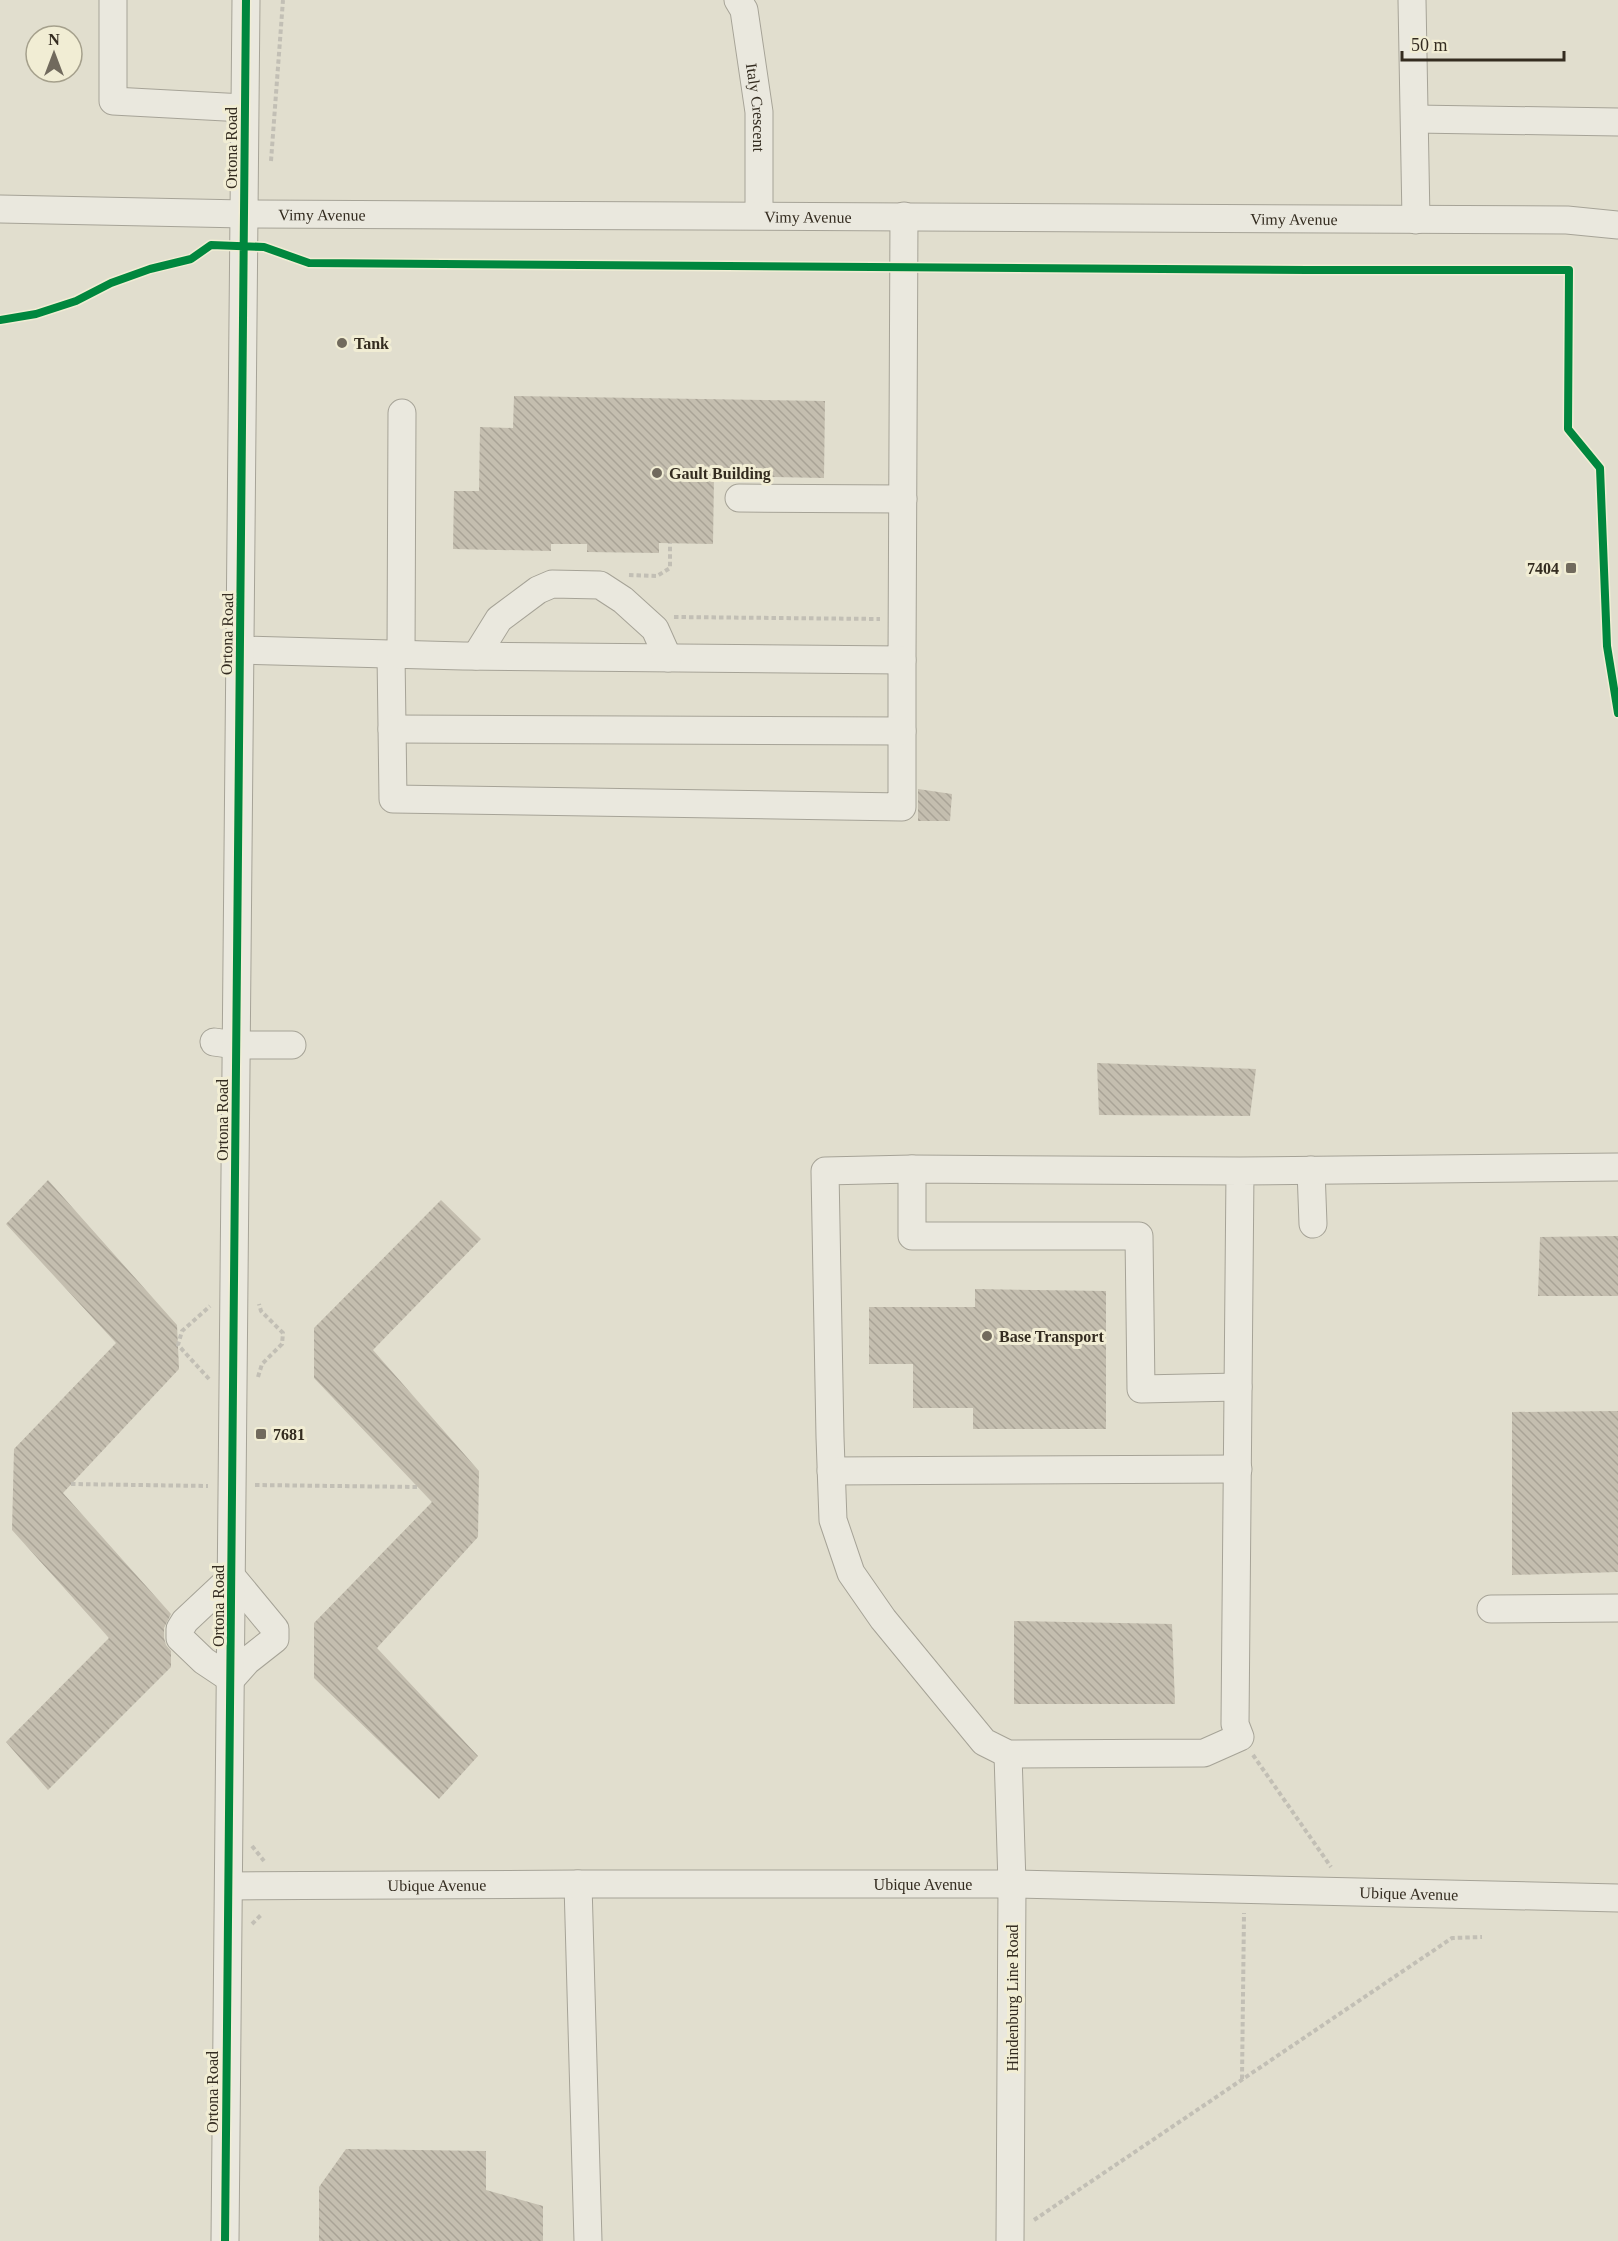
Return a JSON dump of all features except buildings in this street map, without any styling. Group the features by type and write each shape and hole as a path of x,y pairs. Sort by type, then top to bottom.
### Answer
{"street":[{"path":"113,0 113,100 244,108"},
{"name":"Ortona Road","path":"225,2241 232,1577 225,1044 240,650 246,0"},
{"name":"Italy Crescent","path":"738,0 744,10 759,112 759,215"},
{"path":"1412,0 1411,50 1415,119 1416,220"},
{"path":"1415,119 1618,122"},
{"name":"Vimy Avenue","path":"3,210 244,214 1566,220 1618,225"},
{"path":"402,413 393,799 902,807 904,216"},
{"path":"739,498 903,499"},
{"path":"476,656 499,619 538,590 552,584 600,585 623,600 655,629 668,658"},
{"path":"240,650 476,656 902,660"},
{"path":"393,729 902,731"},
{"path":"225,1044 292,1046"},
{"path":"1239,1171 1235,1724 1240,1737 1204,1753 1008,1754 984,1742 883,1619 851,1573 833,1520 825,1171 912,1169 1239,1171 1618,1167"},
{"path":"912,1169 912,1236 1139,1236 1141,1389 1238,1387"},
{"path":"1311,1170 1313,1224"},
{"path":"831,1471 1238,1469"},
{"path":"232,1577 275,1629 275,1639 247,1661 231,1679 194,1652 180,1638 180,1629 185,1621 232,1577"},
{"path":"1491,1609 1618,1608"},
{"name":"Hindenburg Line Road","path":"1008,1754 1012,1884 1010,2237"},
{"path":"578,1884 588,2241"},
{"name":"Ubique Avenue","path":"229,1886 1012,1884 1618,1898"}],"path":[{"path":"270,166 283,0"},
{"path":"627,575 657,576 670,568 670,543"},
{"path":"668,615 887,619"},
{"path":"248,1485 417,1487"},
{"path":"1240,1737 1333,1870 1322,1870"},
{"path":"251,1844 261,1859 270,1864"},
{"path":"1242,2080 1244,1907"},
{"path":"1010,2237 1452,1938 1482,1937"}],"cycle path":[{"path":"225,2241 246,0"},
{"path":"0,320 36,314 76,301 111,283 150,269 191,259 211,245 264,247 309,263 1569,270 1568,429 1600,468 1607,646 1618,713"}],"place":[{"name":"Tank","path":"342,343"},
{"name":"Gault Building","path":"657,473"},
{"name":"7404","path":"1571,568"},
{"name":"Base Transport","path":"987,1336"},
{"name":"7681","path":"261,1434"}]}
